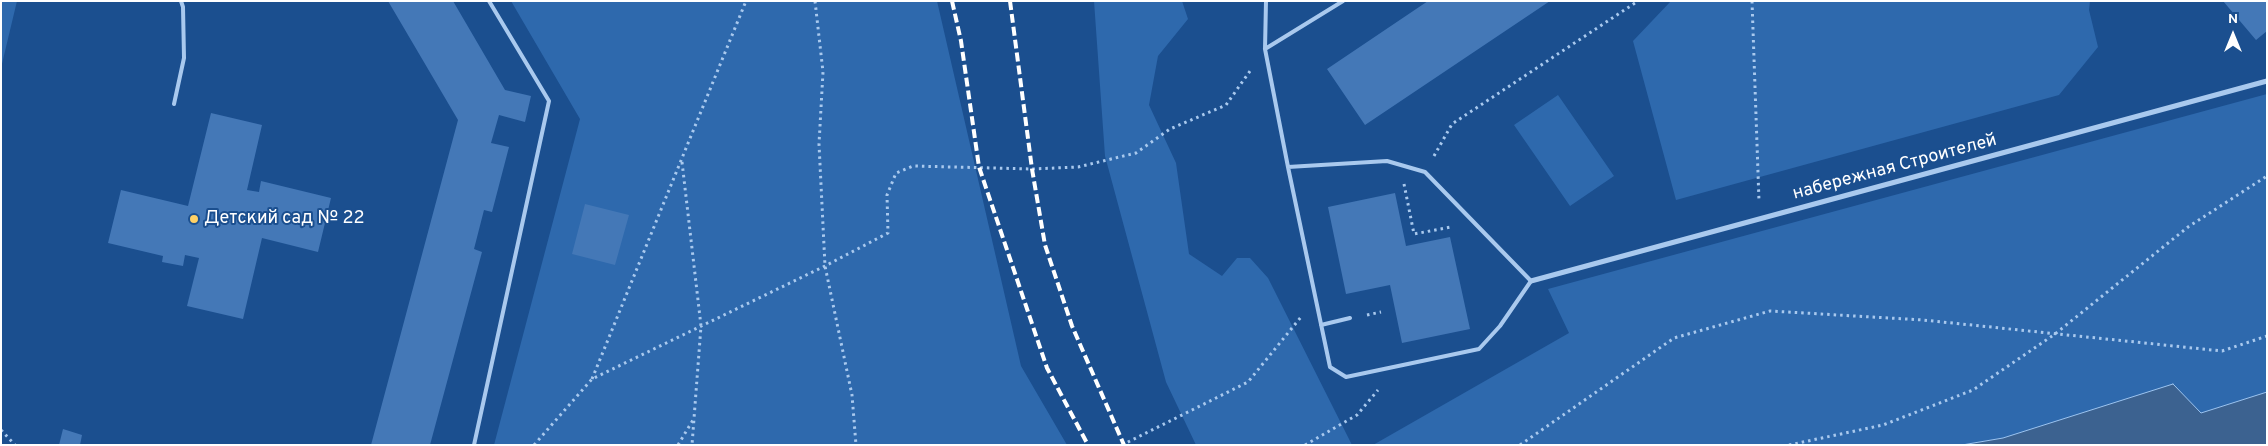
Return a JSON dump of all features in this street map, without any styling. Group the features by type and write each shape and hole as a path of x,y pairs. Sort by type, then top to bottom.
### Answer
{"street":[{"name":"набережная Строителей","path":"1531,282 2267,81"}],"lane":[{"path":"174,104 184,58 183,7 181,1"},
{"path":"474,445 548,101 489,1"},
{"path":"1266,1 1265,49 1288,167 1330,367 1346,377 1479,349 1500,326 1531,282 1425,172 1388,161 1288,167"},
{"path":"1265,49 1343,1"},
{"path":"1321,325 1350,318"}],"path":[{"path":"534,445 592,379 746,1"},
{"path":"815,1 823,72 819,144 826,266 852,395 856,445"},
{"path":"1425,172 1452,124 1638,1"},
{"path":"1752,1 1759,219"},
{"path":"592,379 826,266 888,233 887,195 896,173 913,166 1032,169 1078,167 1136,153 1170,128 1226,105 1265,49"},
{"path":"682,160 701,326 692,445"},
{"path":"1400,164 1414,234 1474,222"},
{"path":"1789,445 1882,426 1973,390 2055,334 2188,227 2267,176"},
{"path":"1122,445 1248,382 1316,298"},
{"path":"1520,445 1674,338 1770,312 1923,320 2222,351 2267,336"},
{"path":"1305,445 1357,416 1398,366"},
{"path":"678,445 694,420"},
{"path":"1,430 15,445"}],"shaded area":[{"path":"1,1 17,1 1,68"},
{"path":"511,1 937,1 1021,366 1067,445 494,445 580,119"},
{"path":"1094,1 1182,1 1188,19 1158,56 1149,105 1176,163 1189,254 1222,276 1237,258 1250,258 1268,278 1352,445 1196,445 1166,382 1105,156"},
{"path":"1671,1 2090,1 2089,10 2098,47 2059,95 1676,200 1633,41"},
{"path":"2267,94 2267,392 2201,413 2173,385 2003,438 1962,445 1373,445 1569,333 1548,289"},
{"path":"1558,95 1614,176 1570,206 1514,125"},
{"path":"2173,384 2201,413 2267,392 2267,445 1962,445 2003,438"}],"building":[{"path":"388,1 453,1 505,90 531,96 525,122 499,115 491,143 509,147 492,212 484,210 474,249 482,252 430,445 371,445 458,120"},
{"path":"1428,1 1550,1 1365,125 1327,69"},
{"path":"2223,1 2267,1 2267,31 2256,40"},
{"path":"211,113 262,125 247,190 259,192 261,181 331,198 318,252 262,238 243,319 187,306 199,258 185,255 183,266 162,262 163,256 108,243 121,190 188,206"},
{"path":"1395,193 1406,246 1450,237 1470,329 1402,343 1390,285 1346,294 1328,207"},
{"path":"585,204 629,215 615,265 572,254"},
{"path":"63,429 82,435 80,445 59,445"}],"railway":[{"path":"952,1 961,41 979,167 1047,368 1088,445"},
{"path":"1010,1 1032,169 1045,245 1072,326 1124,445"}],"place":[{"name":"Детский сад № 22","path":"194,219"}]}
